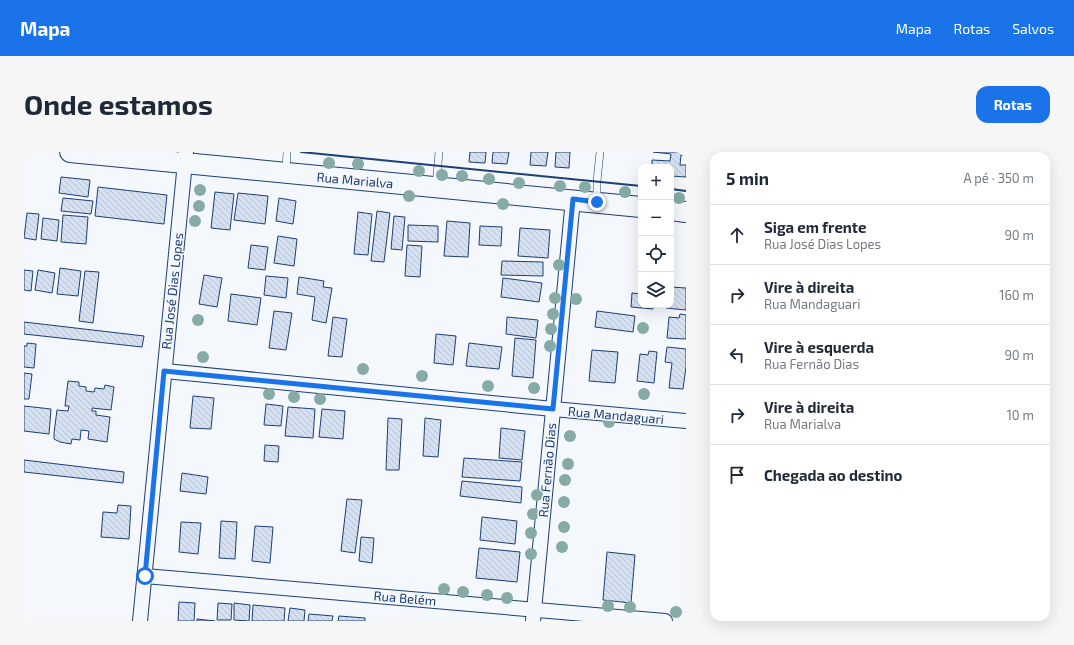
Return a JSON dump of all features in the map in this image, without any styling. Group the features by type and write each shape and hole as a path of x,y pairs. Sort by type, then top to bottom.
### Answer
{"street":[{"name":"Rua Marialva","path":"70,152 185,157 286,173 573,199 638,207"},
{"name":"Rua José Dias Lopes","path":"140,621 185,157"},
{"name":"Rua Fernão Dias","path":"534,615 573,199"},
{"path":"674,210 686,212"},
{"name":"Rua Mandaguari","path":"164,371 686,421"},
{"name":"Rua Belém","path":"145,576 534,615 664,621"}],"lane":[{"path":"286,173 287,152"},
{"path":"436,187 439,152"},
{"path":"597,202 597,181 600,152"}],"building":[{"path":"470,152 486,152 485,163 469,162"},
{"path":"493,152 509,152 507,164 492,163"},
{"path":"531,152 548,152 546,166 530,165"},
{"path":"556,152 570,152 569,168 555,167"},
{"path":"653,152 686,152 686,156 681,155 680,165 686,165 686,177 674,176 674,164 652,164 652,160 670,161 671,154"},
{"path":"61,177 90,180 88,197 59,193"},
{"path":"98,187 167,195 164,224 95,216"},
{"path":"215,192 234,194 230,230 211,228"},
{"path":"238,193 268,196 265,224 234,220"},
{"path":"63,198 93,201 91,214 61,211"},
{"path":"279,198 296,201 293,224 276,221"},
{"path":"377,211 390,213 384,262 371,261"},
{"path":"358,212 372,214 368,255 354,254"},
{"path":"27,213 39,214 36,240 24,238"},
{"path":"63,215 88,217 86,244 61,242"},
{"path":"394,216 405,217 402,250 391,249"},
{"path":"43,218 59,220 57,241 41,239"},
{"path":"447,221 470,223 468,257 444,256"},
{"path":"408,225 438,226 438,242 408,241"},
{"path":"480,226 502,227 501,246 479,245"},
{"path":"520,228 550,230 548,258 518,256"},
{"path":"278,236 297,239 294,266 274,263"},
{"path":"251,245 268,247 265,270 248,268"},
{"path":"407,245 422,246 420,277 405,276"},
{"path":"502,261 543,262 543,276 501,275"},
{"path":"60,268 81,271 78,296 57,294"},
{"path":"24,270 33,271 31,291 24,290"},
{"path":"38,270 55,273 52,293 35,290"},
{"path":"85,271 99,272 93,323 79,321"},
{"path":"204,275 222,278 217,307 199,304"},
{"path":"266,276 288,278 286,298 264,295"},
{"path":"299,277 324,281 323,287 332,288 326,323 312,320 315,297 297,294"},
{"path":"503,278 542,283 539,302 501,297"},
{"path":"674,287 686,288 686,310 666,308 674,308"},
{"path":"632,293 638,294 638,308 631,307"},
{"path":"231,294 261,298 257,325 228,321"},
{"path":"274,311 292,313 286,350 269,348"},
{"path":"597,311 635,316 633,332 595,327"},
{"path":"680,314 686,315 686,339 667,338 669,317 679,318"},
{"path":"333,317 347,319 342,357 328,356"},
{"path":"507,317 538,320 536,338 506,334"},
{"path":"24,322 144,336 142,347 24,334"},
{"path":"436,334 456,336 453,365 434,363"},
{"path":"515,338 536,340 533,378 512,376"},
{"path":"27,343 36,344 34,368 24,367 24,346 27,346"},
{"path":"469,343 502,347 499,369 466,366"},
{"path":"667,347 686,349 686,367 683,389 669,388 672,363 665,362"},
{"path":"592,350 618,352 615,383 589,381"},
{"path":"649,351 657,352 654,383 637,381 640,354 648,355"},
{"path":"24,373 32,374 29,399 24,399"},
{"path":"68,381 79,382 79,386 86,387 86,391 94,392 95,388 104,389 105,385 114,387 111,410 92,408 92,411 96,411 96,415 110,417 107,442 88,439 89,431 81,430 80,440 72,439 71,444 54,439 57,410 68,411 69,406 65,406"},
{"path":"193,396 214,398 211,429 190,428"},
{"path":"266,404 283,406 281,426 264,425"},
{"path":"24,406 51,409 49,434 24,431"},
{"path":"288,407 315,409 313,438 285,436"},
{"path":"322,409 345,411 343,439 319,437"},
{"path":"388,418 402,419 399,470 386,470"},
{"path":"425,418 441,420 438,457 423,456"},
{"path":"501,428 525,431 522,460 499,458"},
{"path":"265,445 279,446 278,462 264,461"},
{"path":"464,458 522,462 520,481 462,477"},
{"path":"24,460 124,472 123,483 24,472"},
{"path":"182,473 208,477 206,494 180,491"},
{"path":"462,481 522,487 521,503 460,496"},
{"path":"347,499 362,500 355,553 341,551"},
{"path":"118,505 131,506 129,539 101,537 103,512 117,513"},
{"path":"482,517 517,521 515,544 480,540"},
{"path":"221,521 237,522 235,559 219,558"},
{"path":"181,522 201,523 198,554 179,552"},
{"path":"255,526 273,527 270,563 252,561"},
{"path":"361,537 374,538 372,563 359,561"},
{"path":"479,548 520,552 517,582 476,578"},
{"path":"607,552 635,555 631,603 603,600"},
{"path":"179,602 195,603 194,621 178,621"},
{"path":"218,603 232,604 231,620 217,620"},
{"path":"234,603 250,605 249,621 234,620"},
{"path":"253,605 285,608 284,621 252,621"},
{"path":"290,608 305,610 304,621 288,621"},
{"path":"309,614 333,616 332,621 308,621"},
{"path":"339,616 365,618 365,621 338,621"},
{"path":"197,619 215,621 197,621"}],"wall":[{"path":"301,152 638,186"},
{"path":"674,189 686,191"}],"route":[{"path":"145,576 164,371 553,409 573,199 597,202"}]}
